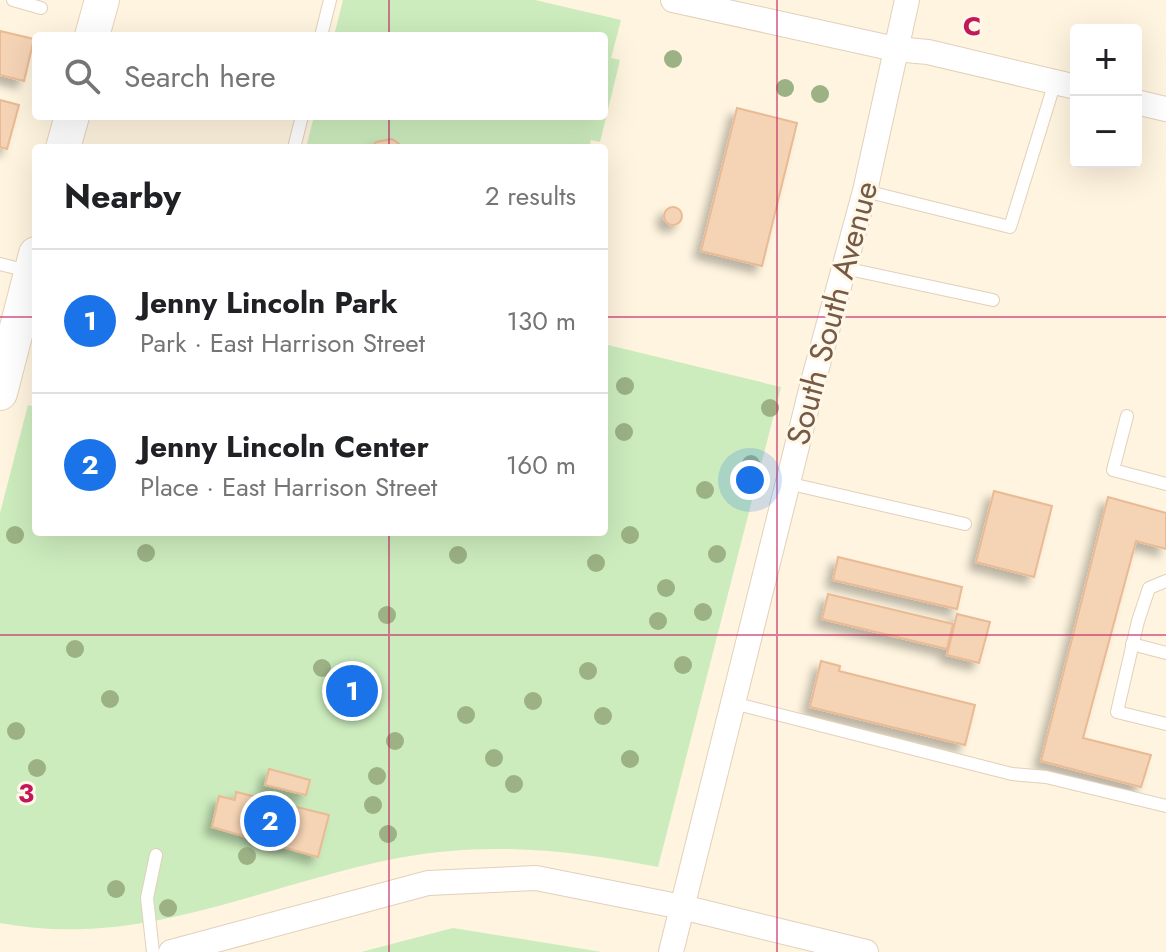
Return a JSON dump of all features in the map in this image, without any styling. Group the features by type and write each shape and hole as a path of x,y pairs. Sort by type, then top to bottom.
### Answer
{"main road":[{"path":"93,32 102,0"},
{"path":"64,144 71,120"},
{"path":"0,393 22,263"}],"street":[{"path":"673,0 895,49 928,52 1066,85"},
{"name":"South South Avenue","path":"671,952 787,483 865,191 907,0"},
{"path":"1142,103 1166,109"},
{"path":"171,952 428,883 536,878 682,907 866,952"}],"lane":[{"path":"13,0 41,8"},
{"path":"322,32 330,0"},
{"path":"865,191 1010,227 1066,85"},
{"path":"295,144 301,120"},
{"path":"844,268 993,300"},
{"path":"1127,416 1113,470 1166,484"},
{"path":"787,483 965,524"},
{"path":"1166,581 1149,588 1132,644 1117,712 1166,724"},
{"path":"1132,644 1166,653"},
{"path":"733,703 1012,774 1046,777 1166,806"},
{"path":"153,952 147,898 156,855"}],"green space":[{"path":"343,0 535,0 621,20 611,58 620,60 608,109 608,32 335,32"},
{"path":"313,120 605,120 600,142 591,140 590,144 307,144"},
{"path":"608,345 781,387 658,867 561,852 463,850 398,858 348,869 152,921 102,928 52,929 0,923 0,513 28,405 32,406 32,536 608,536"},
{"path":"453,928 602,952 361,952"}],"building":[{"path":"0,31 32,39 24,81 0,75"},
{"path":"0,100 19,105 7,149 0,147"},
{"path":"737,108 797,123 762,266 701,251"},
{"path":"392,139 399,144 375,144"},
{"path":"669,207 677,207 682,216 680,223 669,225 664,220 664,212"},
{"path":"994,491 1052,506 1034,577 976,562"},
{"path":"1108,497 1166,513 1166,549 1136,541 1083,738 1151,755 1141,787 1041,761"},
{"path":"838,557 962,587 957,609 833,580"},
{"path":"828,594 953,624 947,649 822,619"},
{"path":"957,614 990,622 979,663 947,655"},
{"path":"821,661 840,666 839,671 975,705 965,745 810,707"},
{"path":"269,769 310,780 306,795 265,785"},
{"path":"236,792 329,815 318,857 212,827 219,796 235,800"}],"place":[{"name":"Jenny Lincoln Park","path":"352,691"},
{"name":"Jenny Lincoln Center","path":"270,821"}]}
